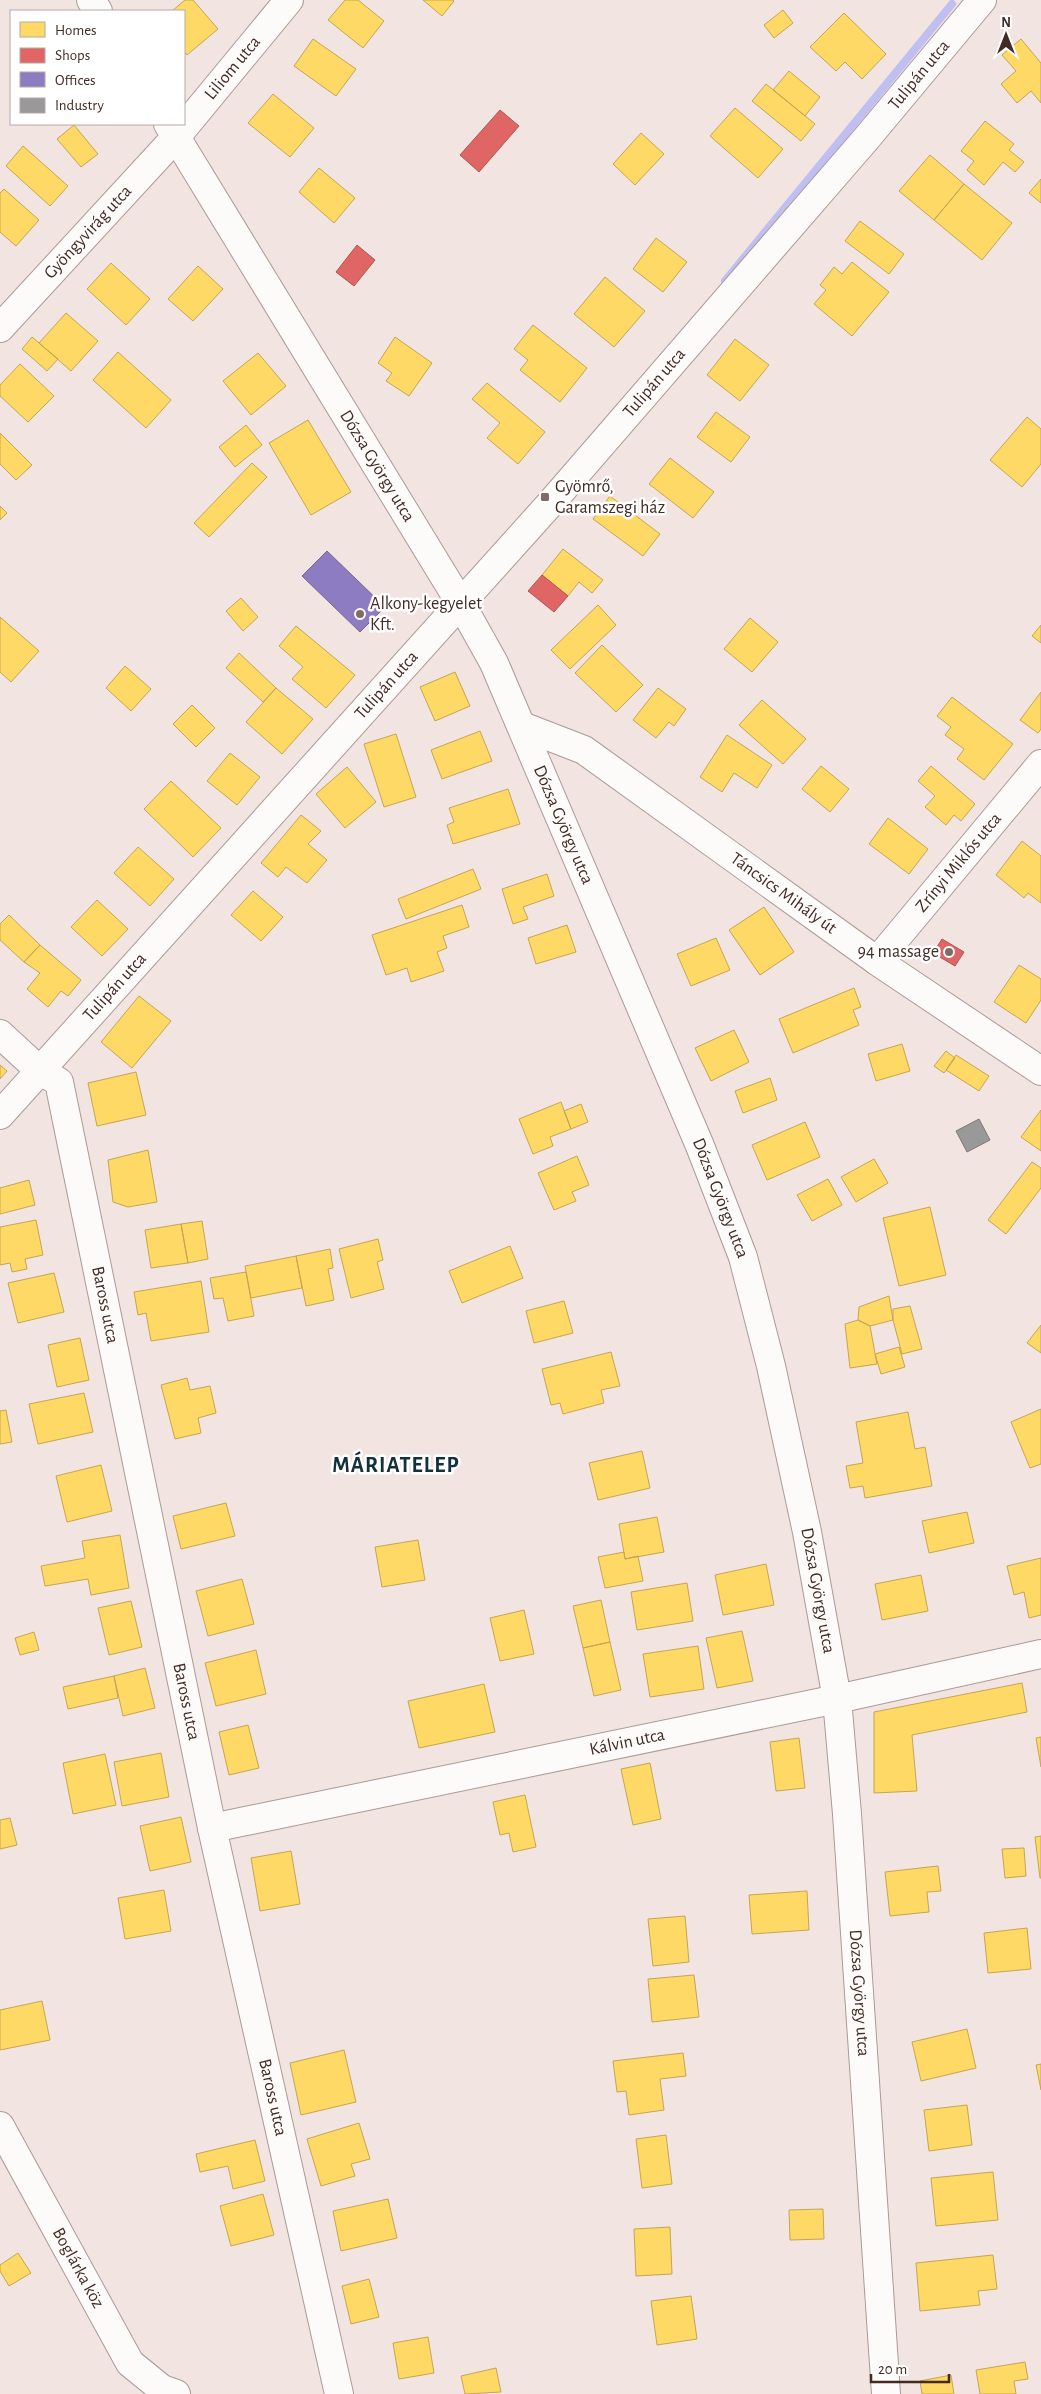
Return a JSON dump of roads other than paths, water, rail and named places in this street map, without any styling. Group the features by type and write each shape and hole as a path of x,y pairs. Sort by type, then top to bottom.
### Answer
{"street":[{"name":"Liliom utca","path":"185,116 289,0"},
{"name":"Tulipán utca","path":"0,1115 461,604 866,140 982,0"},
{"name":"Gyöngyvirág utca","path":"0,328 172,130"},
{"name":"Dózsa György utca","path":"172,130 461,604 494,663 700,1146 743,1256 771,1366 807,1532 837,1699 848,1814 886,2394"},
{"name":"Táncsics Mihály út","path":"522,726 584,750 877,961 1041,1070"},
{"name":"Zrínyi Miklós utca","path":"877,961 1041,764"},
{"name":"Baross utca","path":"0,1034 39,1070 59,1082 212,1828 339,2394"},
{"name":"Kálvin utca","path":"212,1828 837,1699 1041,1654"},
{"name":"Boglárka köz","path":"0,2126 130,2363 162,2389 176,2394"}],"waterway":[{"path":"725,281 952,4"}],"place":[{"name":"Gyömrő, Garamszegi ház","path":"545,497"},
{"name":"Alkony-kegyelet Kft.","path":"360,614"},
{"name":"94 massage","path":"949,952"}],"district":[{"name":"MÁRIATELEP","path":"396,1465"}]}
